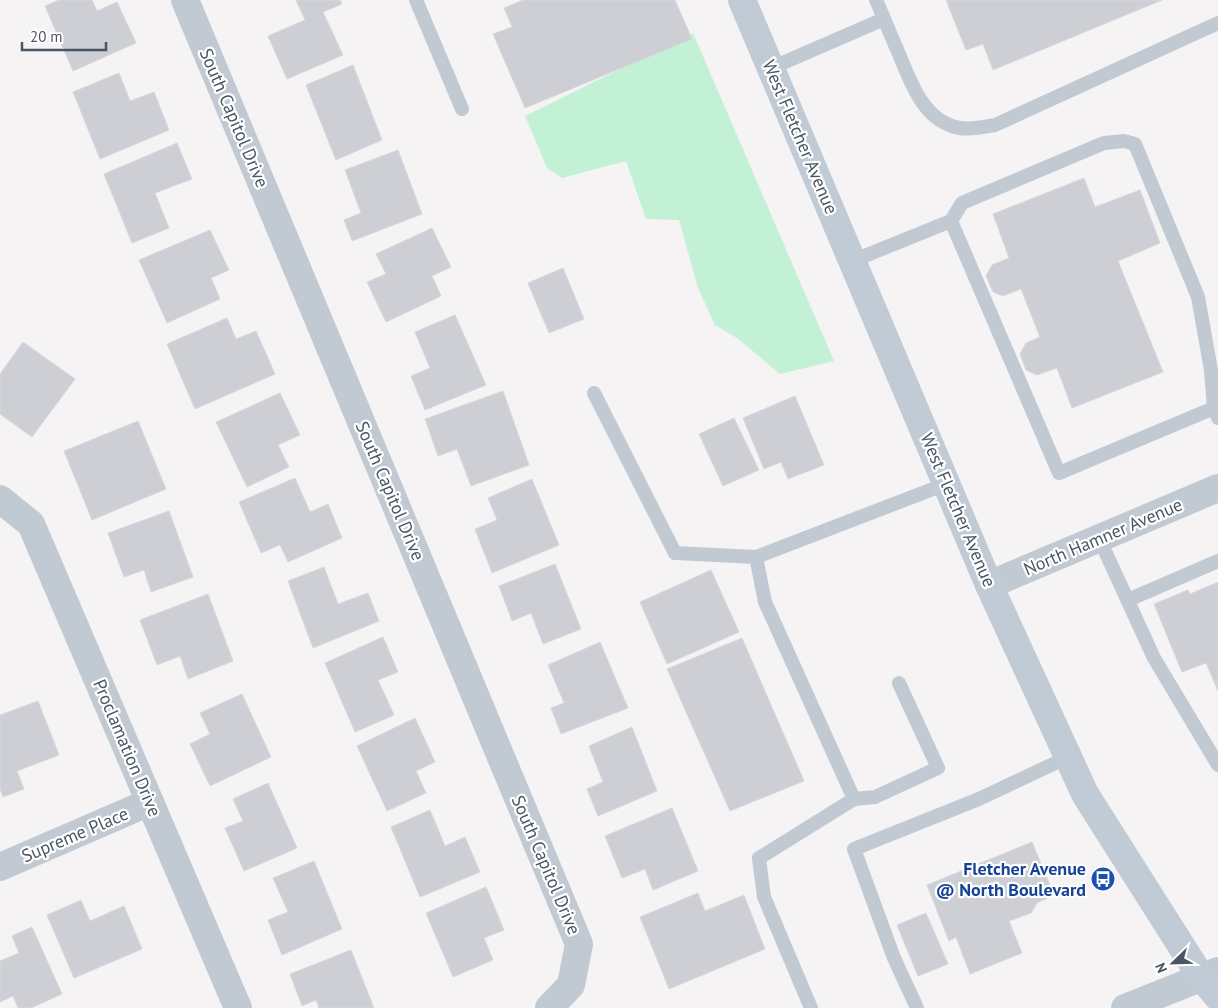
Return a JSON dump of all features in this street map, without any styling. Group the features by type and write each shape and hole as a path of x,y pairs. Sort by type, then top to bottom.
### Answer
{"main road":[{"name":"West Fletcher Avenue","path":"742,0 989,585 1085,794 1209,974 1218,997"}],"street":[{"name":"South Capitol Drive","path":"184,0 578,944 571,985 549,1008"},
{"name":"North Hamner Avenue","path":"989,585 1218,488"},
{"name":"Proclamation Drive","path":"0,499 31,524 238,1008"},
{"name":"Supreme Place","path":"0,867 150,802"},
{"path":"1125,1008 1209,974"}],"lane":[{"path":"416,0 462,108"},
{"path":"876,0 912,87 920,101 931,113 948,124 960,128 975,129 995,125 1218,23"},
{"path":"771,68 884,20"},
{"path":"852,261 951,221 962,204 1104,143 1124,141 1135,144 1198,297 1211,370 1216,413 1059,473 951,221"},
{"path":"594,393 675,553 756,557 946,484"},
{"path":"1099,538 1154,658 1218,765"},
{"path":"756,557 764,602 854,799"},
{"path":"1128,600 1218,561"},
{"path":"811,1008 764,897 759,858 854,799 875,796 938,768 899,683"},
{"path":"917,1008 894,958 854,849 979,798 1068,757"}],"green space":[{"path":"693,33 834,361 780,374 737,338 715,325 698,288 679,220 646,219 626,161 562,178 547,168 525,116"}],"building":[{"path":"59,0 92,0 97,11 117,2 136,43 73,71 45,6"},
{"path":"296,0 340,0 342,4 323,12 343,55 287,79 268,36 305,20"},
{"path":"523,0 675,0 692,39 525,108 493,34 512,27 504,8"},
{"path":"946,0 1162,0 993,70 983,44 966,50"},
{"path":"353,65 382,140 336,160 306,85"},
{"path":"119,73 130,101 154,92 169,130 100,159 73,92"},
{"path":"177,143 192,179 155,193 169,228 132,243 104,174"},
{"path":"398,150 422,214 352,241 344,220 361,213 345,170"},
{"path":"1084,178 1095,207 1140,190 1160,243 1118,261 1163,372 1072,408 1057,368 1037,375 1026,370 1020,354 1026,343 1040,337 1021,289 1003,296 993,292 986,276 992,265 1009,258 993,214"},
{"path":"432,228 451,267 432,276 441,296 386,322 367,282 386,274 376,254"},
{"path":"210,230 229,270 211,278 220,299 167,323 139,260"},
{"path":"563,268 584,319 549,333 528,283"},
{"path":"455,315 486,385 425,410 411,376 430,368 415,332"},
{"path":"227,318 236,339 256,331 275,374 195,409 167,344"},
{"path":"23,342 75,379 32,437 0,414 0,374"},
{"path":"503,391 529,465 471,486 457,449 438,456 425,419"},
{"path":"280,393 300,435 278,445 289,467 247,487 216,422"},
{"path":"795,396 824,465 788,479 781,462 764,469 743,418"},
{"path":"734,418 759,470 723,486 699,434"},
{"path":"138,421 166,489 92,520 64,451"},
{"path":"295,478 310,512 328,504 342,538 288,562 280,545 261,553 239,502"},
{"path":"532,479 559,545 492,573 475,529 497,520 488,498"},
{"path":"169,511 193,577 151,592 144,570 124,577 108,533"},
{"path":"555,564 581,629 543,644 531,613 512,621 499,586"},
{"path":"324,567 338,604 368,593 379,621 313,648 288,581"},
{"path":"711,570 739,632 667,664 640,602"},
{"path":"1218,582 1218,691 1206,663 1182,672 1154,604 1188,590 1190,594"},
{"path":"208,594 233,661 188,679 180,656 157,665 140,620"},
{"path":"383,637 398,672 378,680 394,715 355,732 325,663"},
{"path":"742,638 804,781 730,811 667,669"},
{"path":"600,642 628,708 561,734 551,708 564,703 548,665"},
{"path":"242,694 271,757 210,786 190,744 210,734 200,713"},
{"path":"38,701 59,755 17,771 24,789 3,797 0,789 0,715"},
{"path":"415,718 435,762 416,771 426,793 387,811 357,746"},
{"path":"632,727 657,791 598,816 587,789 603,782 589,746"},
{"path":"268,783 297,848 244,871 225,828 243,821 233,799"},
{"path":"672,808 698,871 653,890 645,869 622,878 605,836"},
{"path":"430,810 445,846 465,837 480,872 420,897 391,827"},
{"path":"1032,842 1054,895 1037,903 1031,913 1009,921 1022,953 970,974 956,937 949,941 927,885"},
{"path":"314,861 342,929 282,955 268,920 288,912 273,878"},
{"path":"486,887 504,930 484,938 493,960 453,977 426,913"},
{"path":"698,893 705,911 744,895 765,949 669,989 640,917"},
{"path":"81,900 90,921 124,906 142,949 74,978 47,915"},
{"path":"926,913 948,964 918,976 897,925"},
{"path":"32,927 62,994 31,1008 18,1008 13,996 0,1002 0,961 19,953 12,936"},
{"path":"351,950 374,1008 319,1008 316,1000 302,1006 290,974"}],"place":[{"name":"Fletcher Avenue @ North Boulevard","path":"1103,879"}]}
